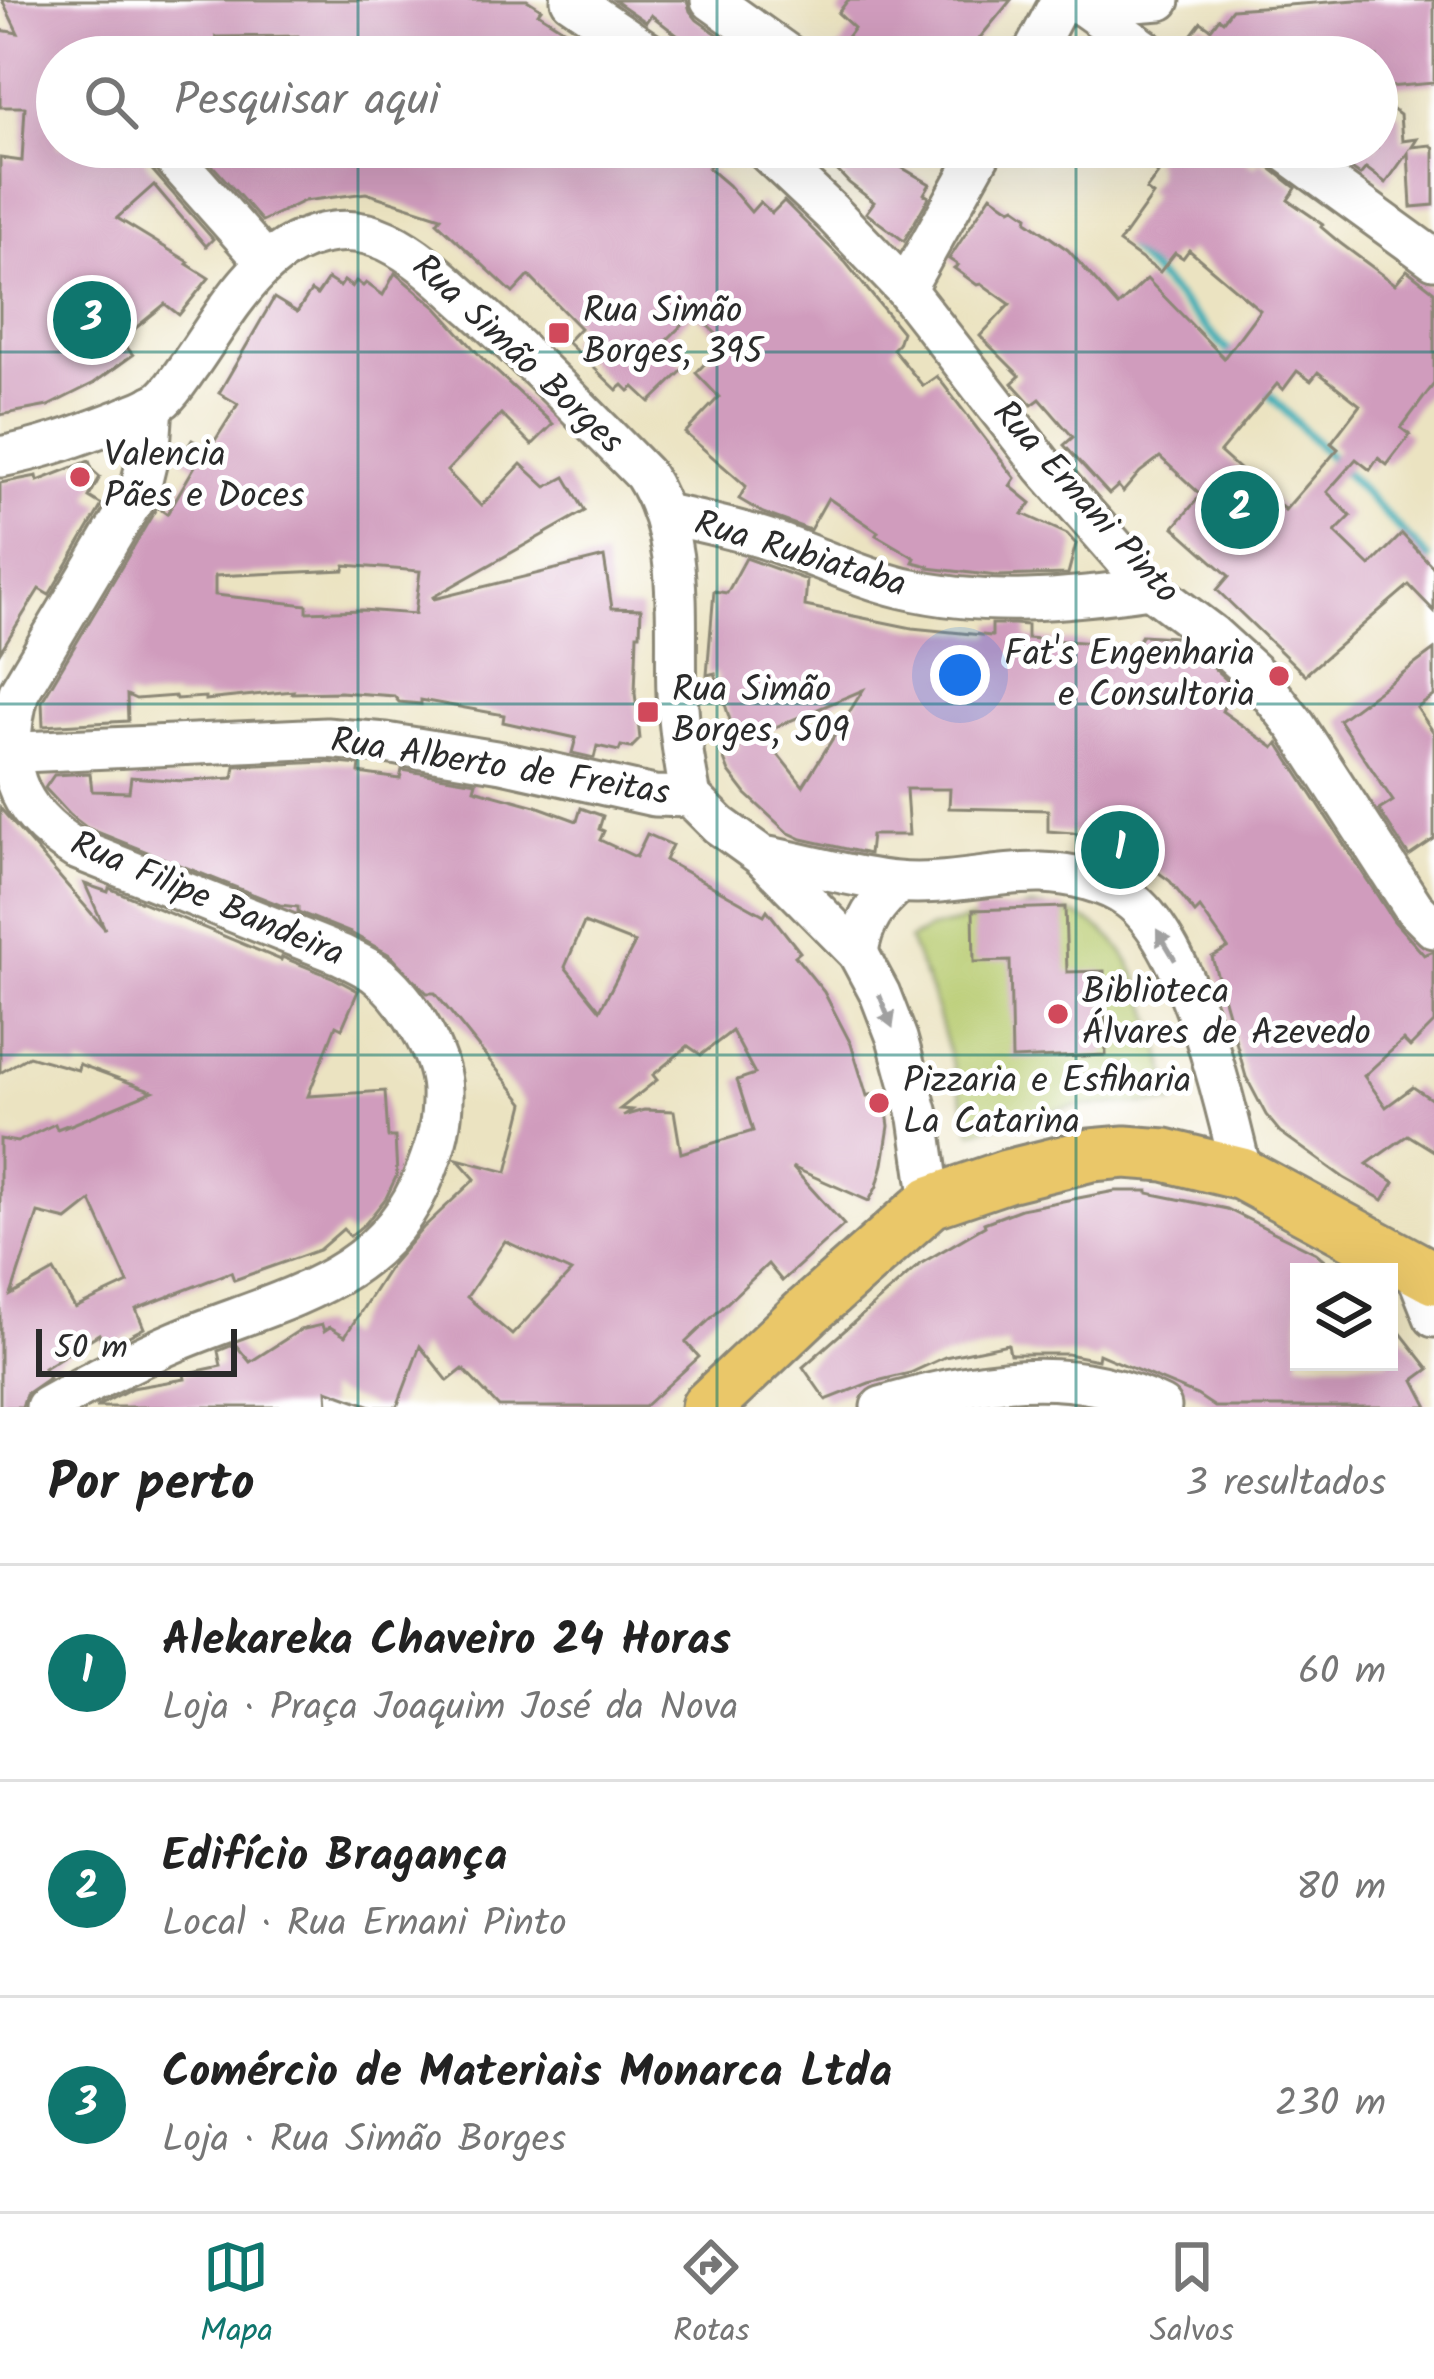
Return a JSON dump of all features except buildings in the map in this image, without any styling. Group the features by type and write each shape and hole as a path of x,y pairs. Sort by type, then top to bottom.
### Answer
{"main road":[{"path":"707,1407 931,1202 1091,1155 1165,1155 1243,1174 1424,1273"}],"street":[{"path":"571,0 624,36"},
{"path":"711,0 762,36"},
{"path":"1073,2 1160,0"},
{"path":"1047,36 1073,2"},
{"path":"1073,2 1123,36"},
{"path":"183,168 266,262"},
{"name":"Rua Ernani Pinto","path":"784,168 905,289 1044,467 1150,588 1211,634 1266,687 1414,908 1434,928"},
{"path":"905,289 963,168"},
{"path":"1309,168 1434,259"},
{"name":"Rua Simão Borges","path":"0,458 61,443 153,405 175,386 266,262 298,242 340,232 386,240 427,267 534,362 644,473 665,514 671,540 679,710 691,797"},
{"path":"2,753 19,692 140,489 150,448 153,405"},
{"name":"Rua Rubiataba","path":"665,514 772,541 880,582 933,595 996,601 1068,600 1150,588"},
{"name":"Rua Alberto de Freitas","path":"2,753 326,738 502,762 654,796 691,797 761,856 858,953 897,1039 919,1118 931,1202"},
{"name":"Rua Filipe Bandeira","path":"2,753 16,790 36,819 76,849 342,955 377,975 406,1005 441,1080 442,1120 416,1198 389,1234 352,1268 125,1364 46,1407"},
{"path":"761,856 898,883 1043,873 1103,885 1129,899 1147,916 1176,962 1227,1108 1243,1174"},
{"path":"858,953 869,914 898,883"},
{"path":"1424,1273 1434,1317"},
{"path":"881,1407 975,1383 1044,1377 1131,1393 1161,1407"}],"green space":[{"path":"1030,907 1085,919 1121,950 1153,1020 1174,1103 1079,1106 972,1132 931,992 909,940 929,929"}],"waterway":[{"path":"1129,248 1235,358"},
{"path":"1262,387 1428,558"}],"place":[{"name":"Comércio de Materiais Monarca Ltda","path":"92,320"},
{"name":"Rua Simão Borges, 395","path":"559,333"},
{"name":"Valencia Pães e Doces","path":"80,477"},
{"name":"Edifício Bragança","path":"1240,510"},
{"name":"Fat's Engenharia e Consultoria","path":"1279,676"},
{"name":"Rua Simão Borges, 509","path":"648,712"},
{"name":"Alekareka Chaveiro 24 Horas","path":"1120,850"},
{"name":"Biblioteca Álvares de Azevedo","path":"1058,1014"},
{"name":"Pizzaria e Esfiharia La Catarina","path":"879,1103"}]}
